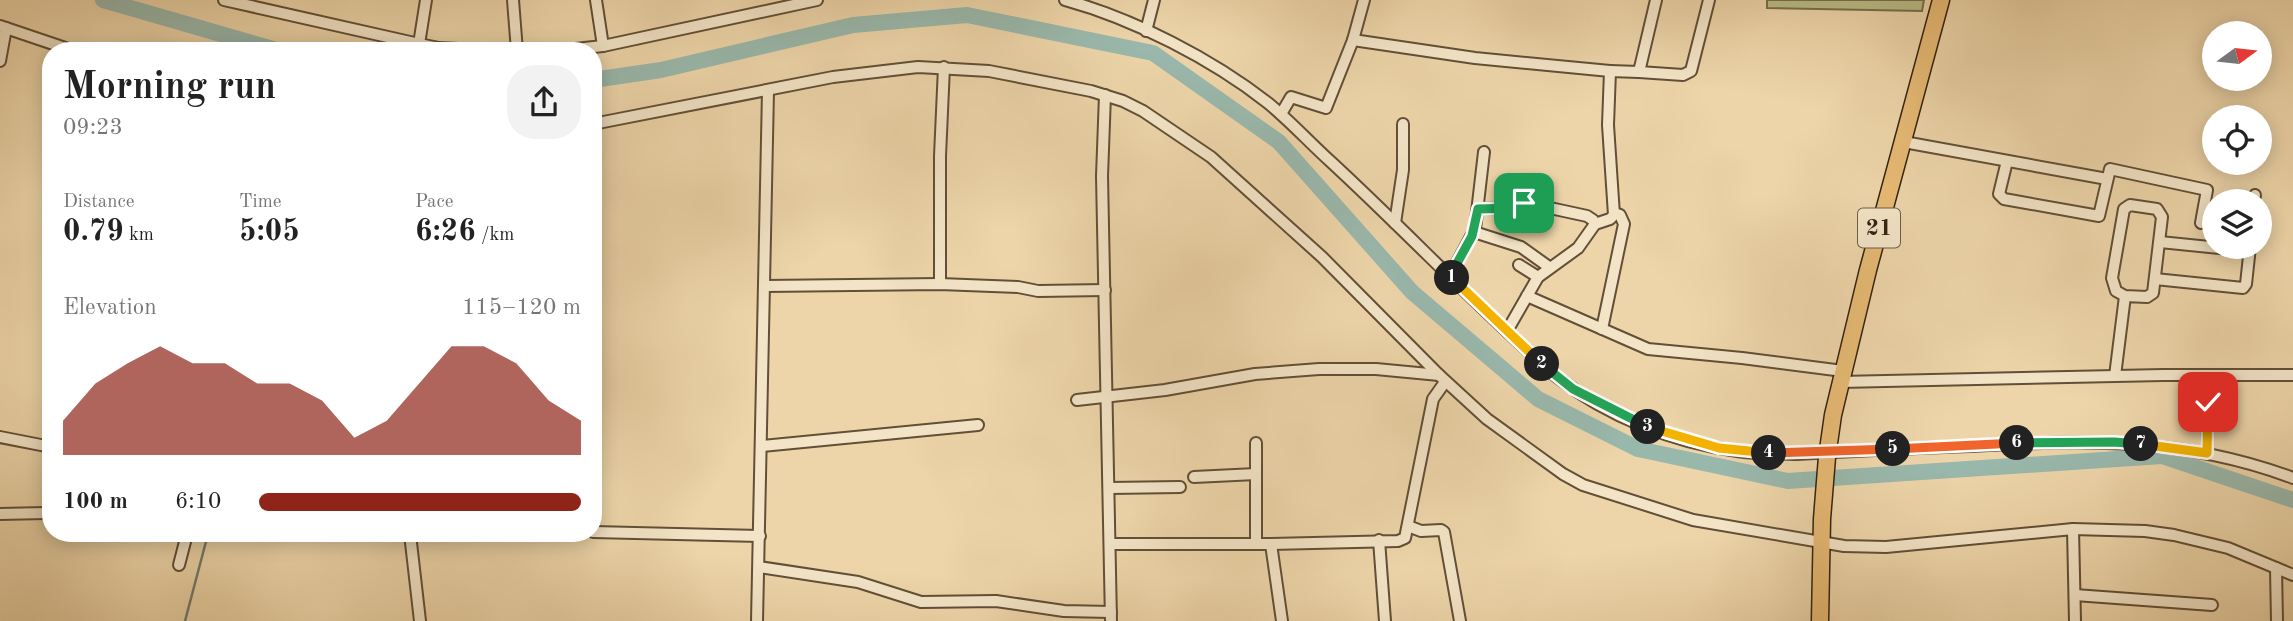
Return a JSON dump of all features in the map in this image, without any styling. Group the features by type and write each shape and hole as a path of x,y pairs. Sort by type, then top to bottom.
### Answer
{"highway":[{"name":"21","path":"1820,621 1821,540 1827,455 1841,376 1941,0"}],"street":[{"path":"224,0 250,3 411,42"},
{"path":"419,42 426,0"},
{"path":"513,0 516,42"},
{"path":"596,0 603,46 817,0"},
{"path":"1065,0 1146,31 1215,67 1281,114 1565,384 1642,425 1704,445 1738,452 1827,455 2028,443 2114,442 2207,453 2293,478"},
{"path":"1146,31 1154,0"},
{"path":"1281,114 1291,97 1326,108 1353,40 1364,0"},
{"path":"1639,72 1656,0"},
{"path":"1353,40 1475,58 1683,75 1691,71 1709,0"},
{"path":"0,61 3,27 47,42"},
{"path":"602,122 857,72 918,66 1029,77 1105,95 1143,111 1224,168 1322,257 1442,379 1510,438 1583,485 1693,520 1844,546 1872,547 2073,529 2174,535 2228,548 2293,575"},
{"path":"940,284 940,156 944,67"},
{"path":"1478,209 1515,208 1527,203 1592,220 1610,219 1614,213 1608,125 1609,71"},
{"path":"757,621 768,91"},
{"path":"760,567 858,582 921,602 985,600 1111,616 1102,176 1105,95"},
{"path":"1395,223 1404,170 1403,124"},
{"path":"1904,142 2108,179"},
{"path":"1450,276 1474,232 1484,152"},
{"path":"2007,161 1999,194 2004,199 2099,216 2110,169 2207,190 2201,223"},
{"path":"2126,206 2160,210 2160,242 2151,296 2125,296 2116,291 2112,278 2126,206"},
{"path":"1602,329 1624,224 1620,215 1614,213"},
{"path":"1507,331 1536,275 1547,265 1578,248 1592,220"},
{"path":"1474,232 1521,247 1547,265"},
{"path":"2160,242 2202,245"},
{"path":"2155,279 2243,288 2246,284 2249,259"},
{"path":"1519,265 1536,275"},
{"path":"765,286 940,284 1018,287 1038,291 1105,290"},
{"path":"1527,296 1642,347 1657,351 1742,358 1841,376 2293,375"},
{"path":"2115,376 2125,296"},
{"path":"1077,400 1165,390 1255,374 1319,369 1376,369 1442,379"},
{"path":"2207,375 2207,453"},
{"path":"1110,544 1271,544 1403,539 1408,526 1433,399 1442,379"},
{"path":"762,446 978,425"},
{"path":"0,436 42,445"},
{"path":"1256,443 1256,544"},
{"path":"1194,477 1256,474"},
{"path":"1110,488 1180,487"},
{"path":"0,514 42,513"},
{"path":"1408,526 1421,531 1444,532 1460,621"},
{"path":"2073,529 2075,621"},
{"path":"602,532 760,536"},
{"path":"1379,540 1385,621"},
{"path":"180,565 185,542"},
{"path":"411,542 420,621"},
{"path":"1271,544 1282,621"},
{"path":"2276,569 2277,621"},
{"path":"2075,595 2212,605"}],"green space":[{"path":"1767,0 1924,0 1922,11 1767,8"}],"waterway":[{"path":"103,0 249,42"},
{"path":"602,79 661,70 853,25 967,15 1153,53 1279,142 1412,292 1538,399 1638,449 1788,481 2162,456 2293,500"},
{"path":"185,621 206,542"}],"route":[{"path":"1524,203 1515,208 1478,209 1475,229 1450,276 1565,384 1620,415 1675,437 1738,452 1797,454 2028,443 2114,442 2162,445 2207,453 2208,402"}]}
